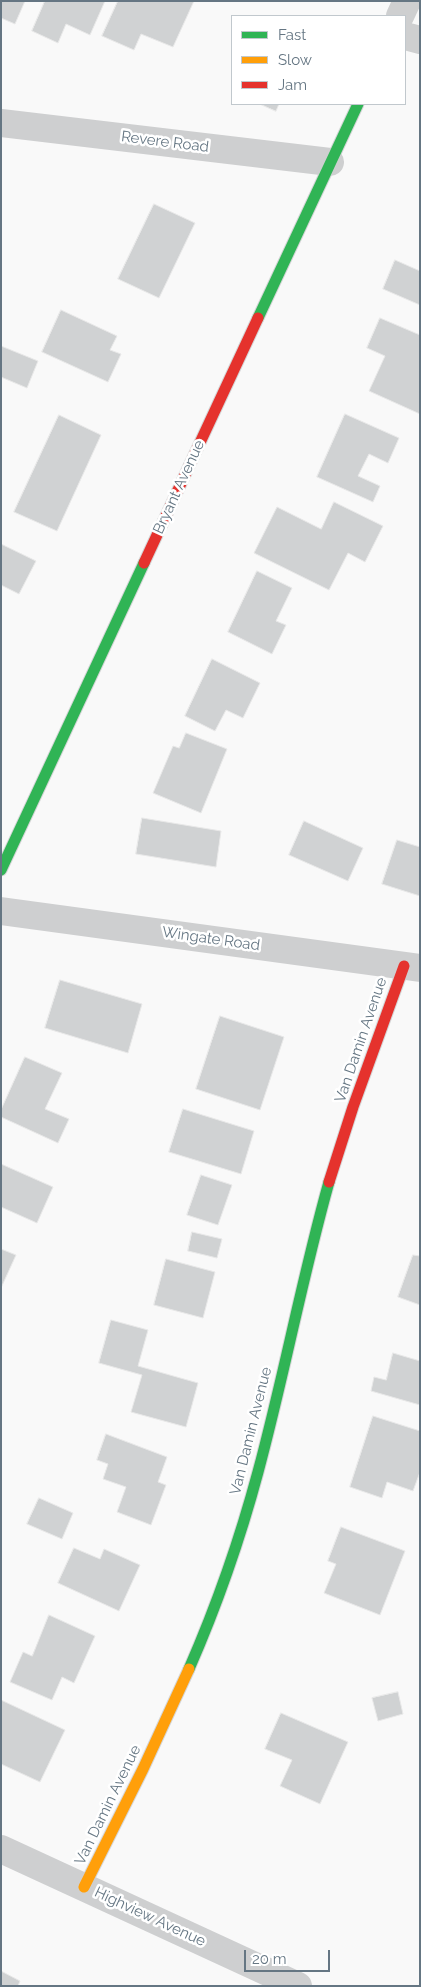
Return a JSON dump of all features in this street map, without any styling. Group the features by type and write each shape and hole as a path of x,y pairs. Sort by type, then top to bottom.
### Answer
{"street":[{"path":"400,15 407,1"},
{"path":"406,36 420,40"},
{"name":"Bryant Avenue","path":"1,870 358,105"},
{"name":"Revere Road","path":"1,123 330,162"},
{"name":"Wingate Road","path":"1,911 412,967"},
{"name":"Van Damin Avenue","path":"84,1887 192,1663 230,1565 260,1462 326,1193 375,1044 412,967"},
{"name":"Highview Avenue","path":"1,1849 298,1986"}],"building":[{"path":"1,1 25,1 15,24 1,18"},
{"path":"45,1 105,1 90,35 66,24 58,43 32,31"},
{"path":"118,1 194,1 173,47 141,34 134,50 102,36"},
{"path":"262,105 279,105 276,111"},
{"path":"154,204 195,223 159,298 118,279"},
{"path":"395,260 420,271 420,305 383,289"},
{"path":"61,310 117,336 110,350 121,354 108,382 42,352"},
{"path":"380,318 420,335 420,414 369,391 385,356 367,348"},
{"path":"1,346 38,361 27,388 1,377"},
{"path":"345,414 399,438 388,463 369,454 358,476 380,486 373,502 317,477"},
{"path":"59,415 101,435 57,531 14,512"},
{"path":"334,502 383,526 365,562 348,553 329,590 254,553 277,507 321,529"},
{"path":"1,544 36,561 19,594 1,585"},
{"path":"257,571 292,588 276,621 286,625 272,654 228,632"},
{"path":"212,659 260,683 243,718 226,710 215,731 185,716"},
{"path":"186,733 227,749 201,813 153,793 173,746 179,748"},
{"path":"142,818 221,831 216,867 136,854"},
{"path":"304,821 363,848 348,881 289,855"},
{"path":"397,840 420,847 420,896 382,884"},
{"path":"60,980 142,1004 128,1053 45,1028"},
{"path":"220,1016 284,1037 260,1110 196,1089"},
{"path":"25,1057 62,1073 45,1109 69,1119 58,1143 1,1117 1,1110"},
{"path":"183,1109 254,1131 241,1174 169,1152"},
{"path":"1,1164 53,1187 37,1223 1,1207"},
{"path":"201,1175 232,1185 218,1225 187,1215"},
{"path":"192,1232 222,1239 217,1258 188,1251"},
{"path":"1,1249 16,1255 1,1288"},
{"path":"413,1255 420,1256 420,1305 398,1297"},
{"path":"166,1259 215,1272 203,1318 154,1305"},
{"path":"111,1320 148,1330 138,1366 198,1383 186,1427 131,1412 142,1375 99,1363"},
{"path":"393,1353 420,1361 420,1405 371,1391 374,1377 386,1380"},
{"path":"373,1416 420,1431 420,1472 413,1491 387,1482 382,1498 350,1487"},
{"path":"106,1434 167,1457 158,1482 166,1485 151,1525 117,1512 126,1487 103,1479 108,1464 97,1460"},
{"path":"39,1498 73,1513 62,1539 27,1524"},
{"path":"341,1527 405,1551 380,1615 324,1593 336,1564 328,1561"},
{"path":"74,1548 100,1559 104,1549 140,1565 119,1611 58,1583"},
{"path":"49,1615 95,1636 74,1683 62,1677 52,1700 10,1682 23,1652 32,1656"},
{"path":"398,1692 403,1714 378,1721 372,1698"},
{"path":"1,1700 65,1730 40,1782 1,1764"},
{"path":"281,1713 348,1742 320,1804 280,1786 292,1760 265,1749"},
{"path":"1,1971 20,1981 18,1986 1,1986"}],"traffic: fast":[{"path":"258,318 358,105"},
{"path":"1,870 144,563"},
{"path":"189,1669 236,1547 251,1497 329,1182"}],"traffic: slow":[{"path":"84,1887 143,1769 189,1669"}],"traffic: jam":[{"path":"144,563 258,318"},
{"path":"329,1182 353,1107 404,966"}]}
